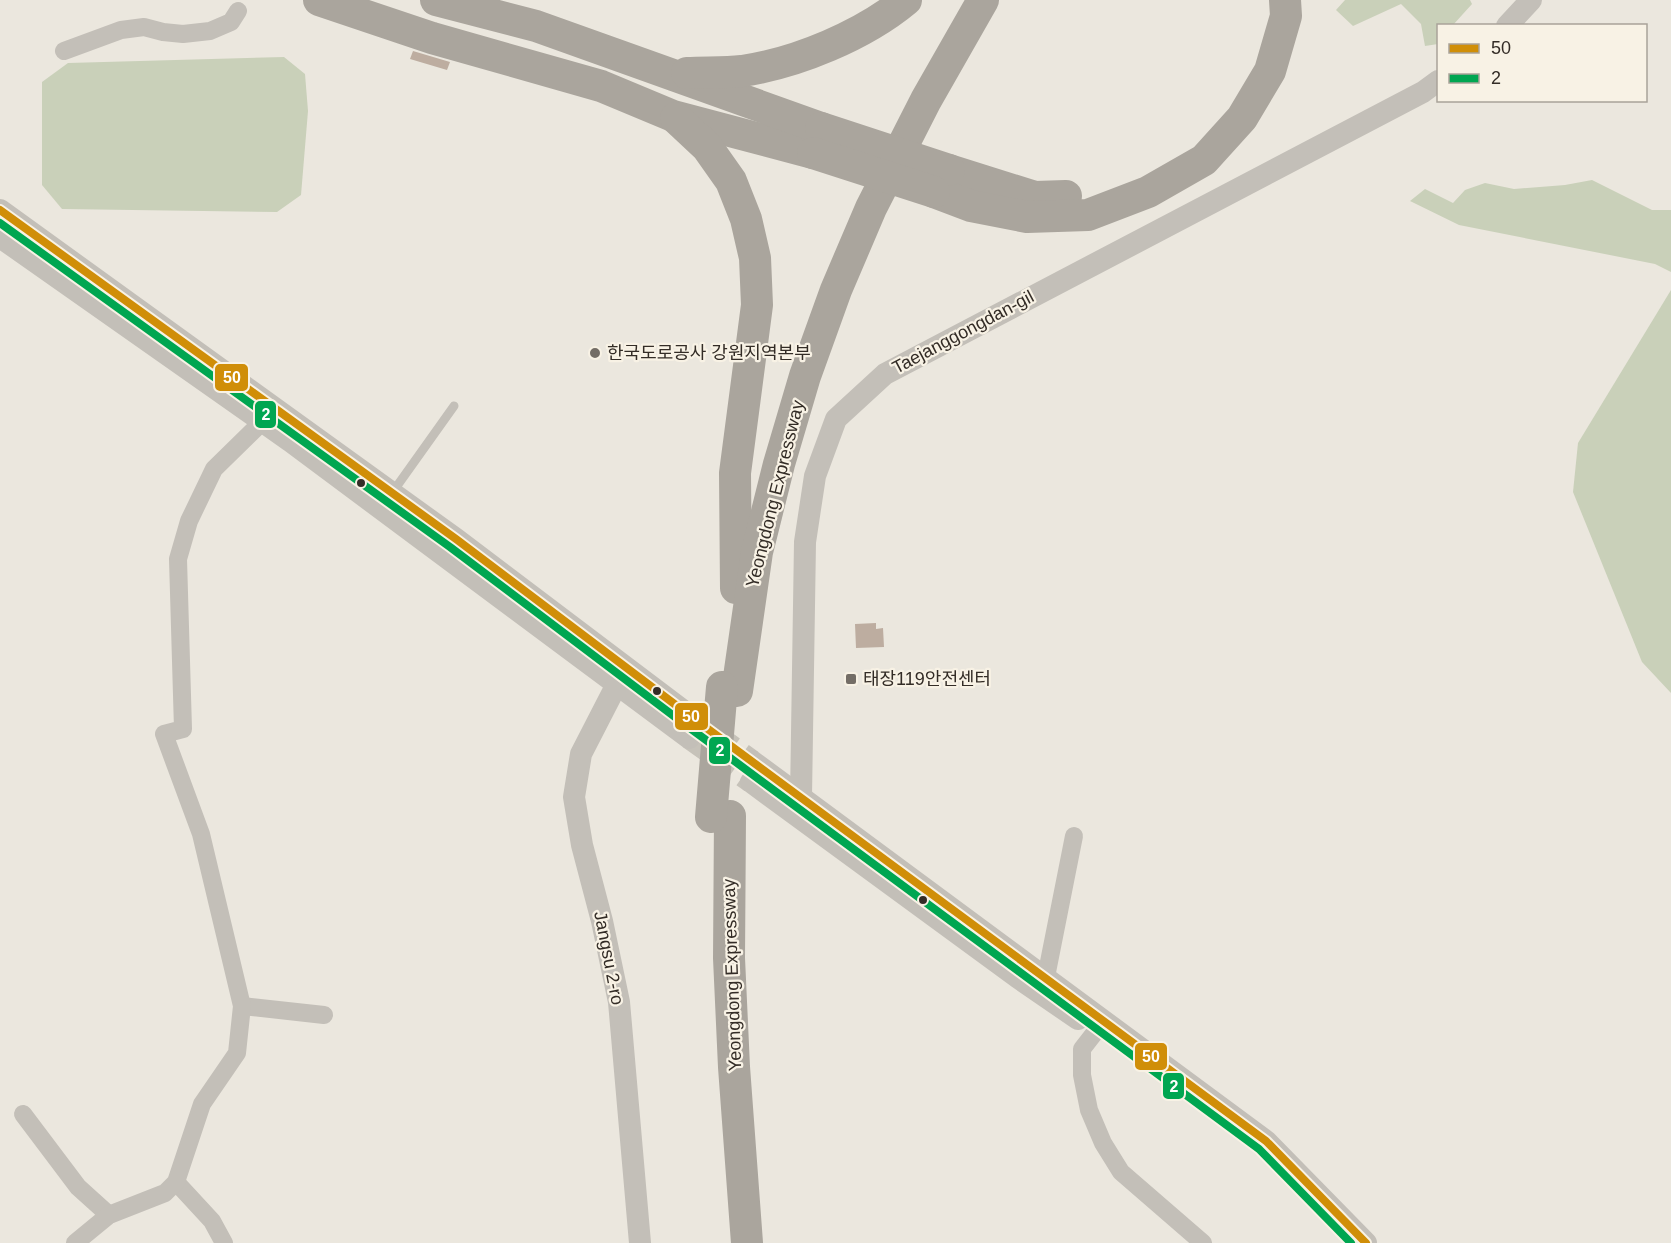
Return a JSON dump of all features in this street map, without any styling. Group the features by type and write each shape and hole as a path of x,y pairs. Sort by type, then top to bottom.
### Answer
{"highway":[{"path":"319,0 432,38 601,86 673,116 817,141"},
{"path":"436,0 536,26 671,74 817,141 941,181 1035,197 1086,195 1142,177 1196,147 1232,108 1257,63 1270,6 1269,0"},
{"path":"671,74 742,71 788,61 865,27 906,0"},
{"name":"Yeongdong Expressway","path":"728,1243 714,1045 708,914 733,729 729,689 736,590 759,476 814,303 853,210 900,116 965,0"},
{"name":"Yeongdong Expressway","path":"729,689 756,552 779,464 805,376 836,290 872,208 926,100 983,0"},
{"path":"941,181 971,206 1027,217 1088,215 1148,192 1204,160 1242,118 1270,72 1286,16 1285,0"},
{"path":"673,116 707,147 731,181 746,219 755,258 757,305 735,473 736,590"},
{"name":"Yeongdong Expressway","path":"720,817 734,1067 747,1243"}],"street":[{"path":"1509,24 1531,0"},
{"path":"64,51 122,30 144,27 183,34 210,31 231,22 238,11"},
{"name":"Taejanggongdan-gil","path":"796,804 805,542 815,476 836,419 885,374 1423,92 1437,82"},
{"path":"0,210 624,677 689,715"},
{"path":"0,237 262,422 386,501"},
{"path":"75,1243 109,1215 165,1193 177,1182 202,1104 237,1053 242,1006 201,834 164,734 183,729 178,559 183,540 189,521 214,469 262,422"},
{"path":"624,677 689,738"},
{"name":"Jangsu 2-ro","path":"624,677 592,729 581,754 574,797 582,845 602,921 619,1002 640,1243"},
{"path":"751,771 1042,985 1274,1147 1366,1243"},
{"path":"1042,985 1074,836"},
{"path":"1042,985 1096,1031 1263,1155 1345,1243"},
{"path":"242,1006 324,1015"},
{"path":"1096,1031 1082,1049 1082,1075 1089,1110 1103,1143 1121,1172 1203,1243"},
{"path":"23,1114 78,1187 109,1215"},
{"path":"177,1182 212,1221 224,1243"}],"lane":[{"path":"386,501 454,406"}],"green space":[{"path":"1345,0 1470,0 1472,4 1454,24 1437,24 1437,44 1425,46 1421,24 1401,4 1353,26 1336,10"},
{"path":"284,57 305,74 308,111 301,195 277,212 62,209 42,185 42,82 68,63"},
{"path":"1592,180 1652,210 1671,210 1671,272 1655,264 1459,225 1410,201 1425,189 1453,203 1465,190 1485,183 1514,189 1565,185"},
{"path":"1671,290 1671,693 1642,662 1573,492 1578,443"}],"building":[{"path":"413,51 450,62 447,70 410,59"},
{"path":"876,623 876,629 883,628 884,647 856,648 855,624"}],"tunnel":[{"path":"689,715 752,761"},
{"path":"689,738 751,782"}],"transit line":[{"name":"50","path":"0,210 456,539 689,715 1266,1141 1366,1243"},
{"name":"2","path":"0,223 450,547 683,723 1259,1149 1351,1243"}],"place":[{"name":"한국도로공사 강원지역본부","path":"595,353"},
{"name":"태장119안전센터","path":"851,679"}]}
